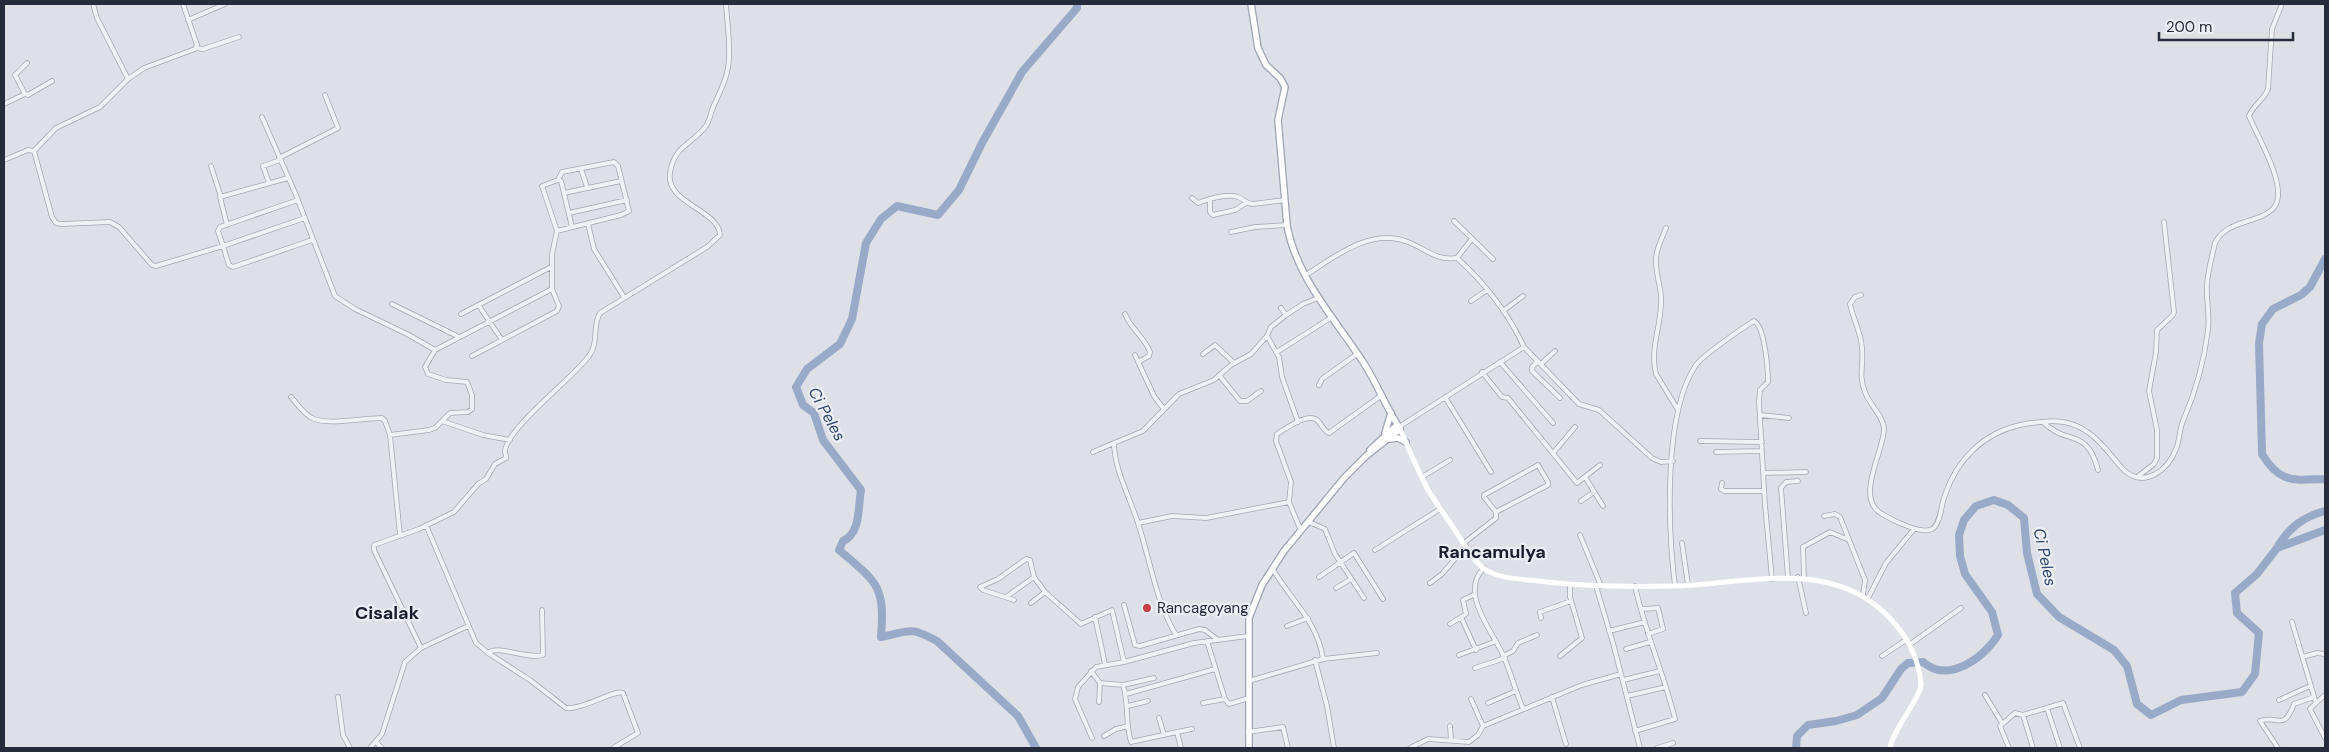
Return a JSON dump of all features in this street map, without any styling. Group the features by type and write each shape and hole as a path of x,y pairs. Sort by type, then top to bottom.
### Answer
{"main road":[{"path":"1251,4 1258,48 1266,65 1280,78 1285,87 1278,116 1287,225 1294,251 1318,298 1357,354 1400,426 1422,477 1440,509 1484,568 1506,577 1570,585 1598,586 1676,586 1801,578 1841,586 1865,596 1890,617 1908,642 1918,674 1920,689 1895,733 1890,748"},
{"path":"1385,437 1392,412"},
{"path":"1249,748 1248,636 1250,613 1262,585 1272,568 1344,478 1385,437 1400,426"},
{"path":"1385,437 1398,438 1406,442"}],"street":[{"path":"93,4 97,18 128,79"},
{"path":"183,4 196,48"},
{"path":"188,20 225,4"},
{"path":"421,648 373,548 378,542 426,526 454,512 479,482 486,479 495,464 506,458 505,451 510,440 527,418 590,356 595,338 597,318 605,308 707,247 720,235 719,228 708,217 675,191 670,182 669,174 682,146 707,124 723,85 729,58 726,4"},
{"path":"1862,295 1854,297 1850,304 1861,338 1863,351 1860,373 1861,382 1884,429 1872,475 1870,497 1878,512 1914,529 1928,531 1935,527 1948,488 1965,459 1979,443 2008,428 2043,422 2071,422 2080,426 2101,443 2125,471 2137,477 2147,479 2162,469 2175,452 2204,358 2209,325 2206,306 2207,282 2215,243 2230,227 2267,212 2277,204 2278,187 2274,170 2249,116 2252,110 2266,96 2272,29 2282,4"},
{"path":"34,151 60,125 84,116 103,105 128,79 146,67 191,52 196,48 203,49 239,37"},
{"path":"25,94 15,75 28,63"},
{"path":"4,104 25,94 28,95 52,80"},
{"path":"269,183 263,166 338,128 325,96"},
{"path":"262,117 298,200 335,296 355,309 435,350"},
{"path":"4,160 28,150 34,151"},
{"path":"34,151 52,217 58,224 110,222 119,227 152,265 156,266 223,246 305,218"},
{"path":"472,356 558,310 552,289 551,268 557,231 542,186 558,180 562,172 614,162 618,166 627,200 629,209 626,214 557,231"},
{"path":"211,166 221,197 227,225"},
{"path":"581,169 587,187"},
{"path":"221,197 288,178"},
{"path":"558,180 561,181 572,227"},
{"path":"564,193 621,181"},
{"path":"1192,198 1198,202 1210,198 1238,197 1246,203 1253,204 1285,200"},
{"path":"1210,198 1210,212 1213,214 1235,210 1246,203"},
{"path":"298,200 218,228 229,265 233,267 312,240"},
{"path":"569,213 627,200"},
{"path":"1454,222 1493,259"},
{"path":"2137,477 2154,464 2157,458 2157,430 2149,391 2156,352 2157,330 2174,312 2164,222"},
{"path":"588,224 594,249 624,296"},
{"path":"1230,232 1255,227 1287,225"},
{"path":"1666,228 1656,260 1661,297 1654,340 1654,367 1656,374 1678,410"},
{"path":"1306,275 1352,247 1376,239 1405,240 1444,259 1457,258 1472,240"},
{"path":"1457,258 1472,272 1503,311 1524,347 1579,404 1598,410 1652,458 1661,462 1673,461"},
{"path":"460,314 551,268"},
{"path":"390,435 429,430 435,428 450,413 470,411 472,396 467,382 446,380 428,374 425,367 435,350 552,289"},
{"path":"1471,301 1487,290"},
{"path":"1503,311 1523,296"},
{"path":"1093,452 1143,431 1179,394 1214,380 1234,363 1251,354 1267,336 1271,327 1303,304 1318,298"},
{"path":"392,304 458,337"},
{"path":"479,306 502,340"},
{"path":"1280,308 1286,316"},
{"path":"1125,314 1131,326 1146,344 1151,355 1138,362"},
{"path":"1277,352 1332,317"},
{"path":"1676,586 1670,530 1673,461 1678,410 1691,374 1701,359 1754,321 1760,326 1768,369 1768,382 1760,390 1760,415 1764,491 1772,579"},
{"path":"1267,336 1277,352 1282,377 1298,422"},
{"path":"1203,354 1215,345 1234,363"},
{"path":"1400,426 1524,347"},
{"path":"1555,351 1532,367 1532,371 1560,398"},
{"path":"1318,385 1322,379 1357,354"},
{"path":"1135,355 1154,396 1164,408"},
{"path":"1500,362 1553,423"},
{"path":"1482,372 1502,397 1508,398 1554,452 1577,483 1600,465"},
{"path":"1219,375 1240,401 1247,401 1260,391"},
{"path":"1301,532 1289,502 1291,482 1276,437 1298,422 1315,418 1325,431 1330,433 1382,395"},
{"path":"291,397 306,414 314,419 356,421 382,418 385,421 390,435 400,534"},
{"path":"1445,397 1491,472"},
{"path":"1760,415 1789,418"},
{"path":"442,421 483,435 510,440"},
{"path":"2043,422 2054,432 2085,443 2093,453 2098,470"},
{"path":"1554,452 1575,427"},
{"path":"1700,441 1762,442"},
{"path":"1114,443 1120,471 1138,523 1148,565 1168,621 1176,635"},
{"path":"1716,452 1762,451"},
{"path":"1422,477 1450,460"},
{"path":"1430,583 1442,574 1465,545 1496,518 1496,512 1484,498 1484,495 1538,465 1548,485 1496,512"},
{"path":"1763,473 1806,472"},
{"path":"1585,477 1603,506"},
{"path":"1788,578 1781,488 1786,482 1798,481"},
{"path":"1722,483 1721,489 1724,491 1764,491"},
{"path":"1581,501 1594,492"},
{"path":"1138,523 1172,516 1206,518 1289,502"},
{"path":"1376,550 1440,509"},
{"path":"1824,516 1835,514 1840,517 1865,580 1865,596"},
{"path":"1309,522 1325,529 1340,562 1364,598"},
{"path":"426,526 476,643 488,654 530,680 566,708 572,709 588,705 617,692 623,693 638,733 613,748"},
{"path":"1865,596 1886,563 1914,529"},
{"path":"1806,613 1801,578 1804,547 1830,532 1849,540"},
{"path":"1580,535 1598,586 1640,748"},
{"path":"1682,543 1688,585"},
{"path":"1319,577 1354,553 1383,599"},
{"path":"1014,600 983,590 980,587 998,579 1026,559 1030,560 1034,577 1045,592 1080,624 1110,609 1113,611 1124,662"},
{"path":"1272,568 1308,618 1319,638 1323,659"},
{"path":"1484,568 1477,577 1474,594 1494,642 1504,657 1523,708"},
{"path":"1006,597 1034,577"},
{"path":"1336,588 1351,579"},
{"path":"1560,656 1582,638 1571,601 1570,585"},
{"path":"1635,586 1650,642 1666,687 1675,720 1636,731"},
{"path":"1031,602 1045,592"},
{"path":"1450,624 1466,614 1464,599 1474,594"},
{"path":"1541,618 1540,612 1571,601"},
{"path":"1124,605 1135,645 1140,646 1202,629 1218,640"},
{"path":"1641,609 1658,608 1663,629 1648,634"},
{"path":"1882,656 1908,642 1961,608"},
{"path":"488,654 494,650 536,656 543,655 542,610"},
{"path":"1096,617 1105,664"},
{"path":"1287,626 1308,618"},
{"path":"1461,618 1476,650"},
{"path":"1610,631 1645,622"},
{"path":"2292,622 2316,703"},
{"path":"370,748 382,734 405,662 421,648 468,626"},
{"path":"1475,668 1504,657 1513,651 1518,643 1537,635"},
{"path":"1092,738 1076,699 1078,687 1091,671 1105,664 1124,662 1162,650 1207,641 1248,636"},
{"path":"1207,641 1225,699 1229,704 1249,698"},
{"path":"1459,655 1494,642"},
{"path":"1626,649 1650,642"},
{"path":"1249,681 1315,660 1377,653"},
{"path":"2303,657 2317,653 2325,654"},
{"path":"1315,660 1327,706 1334,748"},
{"path":"1126,694 1215,669"},
{"path":"1091,671 1100,683 1099,702"},
{"path":"1623,680 1660,671"},
{"path":"1410,748 1428,739 1451,740 1462,743 1469,742 1478,735 1483,726 1523,708 1582,685 1621,674"},
{"path":"1100,683 1123,684 1154,678"},
{"path":"1123,684 1128,706 1128,726 1132,748"},
{"path":"2279,700 2310,686"},
{"path":"1627,696 1666,687"},
{"path":"1488,703 1516,692"},
{"path":"1985,695 2002,722"},
{"path":"2325,695 2310,707 2325,738"},
{"path":"338,697 343,735 350,748"},
{"path":"1552,697 1566,744"},
{"path":"2278,748 2260,721 2287,719 2291,716 2294,704 2314,697"},
{"path":"1203,703 1225,699"},
{"path":"1471,699 1483,726"},
{"path":"1128,706 1148,702"},
{"path":"2009,748 2001,731 2000,726 2002,722 2016,713 2023,715 2062,702 2065,704 2080,748"},
{"path":"2047,708 2060,748"},
{"path":"2023,715 2033,748"},
{"path":"1159,718 1164,735"},
{"path":"1104,736 1116,729 1128,726"},
{"path":"1450,726 1451,740"},
{"path":"1248,732 1283,727 1288,748"},
{"path":"1132,742 1192,729"},
{"path":"1177,732 1181,748"},
{"path":"376,742 382,748"},
{"path":"1657,748 1673,743"}],"waterway":[{"name":"Ci Peles","path":"1036,748 1018,716 937,641 921,633 910,631 881,637 882,607 876,587 863,570 839,550 843,541 849,537 856,526 861,490 823,440 814,413 803,405 796,387 807,369 840,344 852,319 866,243 881,219 897,206 938,215 959,190 982,143 1022,72 1077,8 1077,4"},
{"path":"2325,259 2310,287 2301,295 2273,309 2262,324 2259,343 2262,454 2275,471 2289,478 2305,480 2325,479"},
{"name":"Ci Peles","path":"1796,748 1797,736 1808,725 1836,721 1857,715 1882,698 1901,669 1908,663 1923,662 1933,668 1943,670 1954,669 1975,659 1992,644 1998,635 1992,612 1965,574 1960,556 1959,535 1964,520 1976,506 1994,500 2008,505 2024,518 2027,553 2037,594 2059,617 2114,650 2127,666 2137,704 2151,715 2181,700 2242,692 2255,674 2259,633 2237,613 2235,593 2257,574 2277,548 2325,530"},
{"path":"2277,548 2297,524 2310,516 2325,511"}],"place":[{"name":"Rancagoyang","path":"1147,608"}],"district":[{"name":"Rancamulya","path":"1492,552"},
{"name":"Cisalak","path":"387,613"}]}
